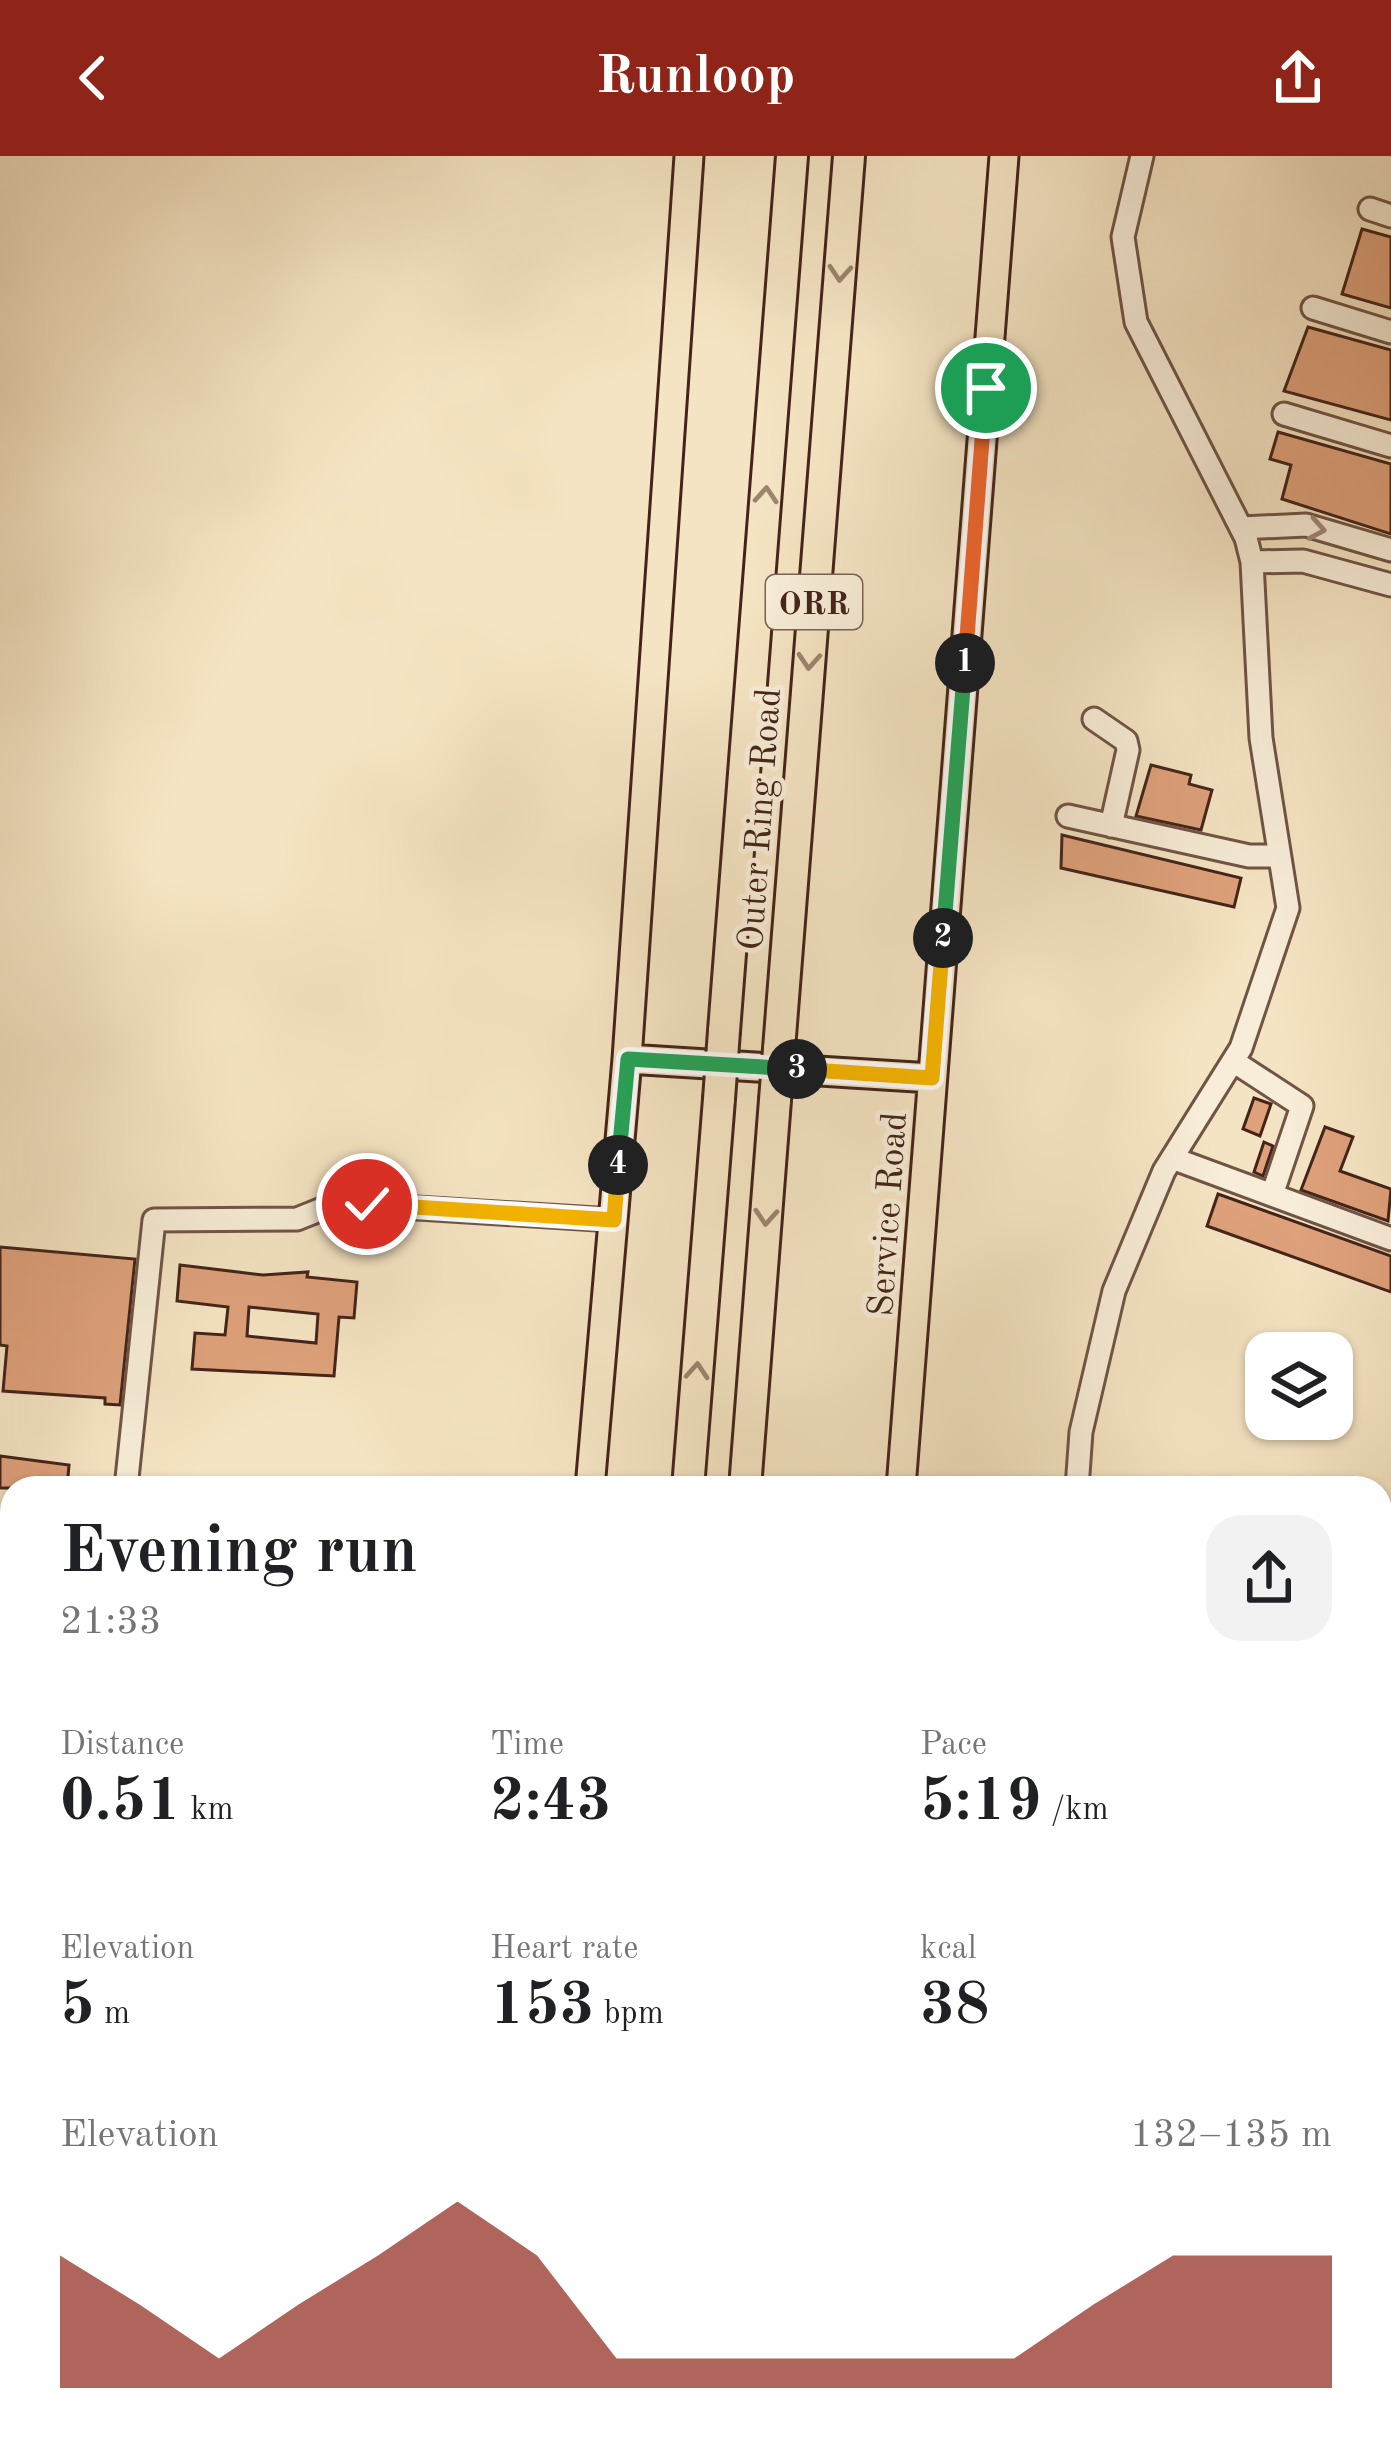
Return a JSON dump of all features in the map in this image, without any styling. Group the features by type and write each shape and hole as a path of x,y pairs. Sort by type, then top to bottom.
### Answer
{"highway":[{"name":"Outer Ring Road","path":"689,1476 792,156"},
{"name":"Outer Ring Road","path":"746,1476 849,156"}],"main road":[{"path":"591,1476 628,1059 689,156"},
{"name":"Service Road","path":"902,1476 1004,156"},
{"path":"628,1059 932,1078"}],"street":[{"path":"1078,1476 1081,1432 1114,1292 1172,1158 1232,1061 1288,908 1261,738 1252,562 1241,528 1136,322 1123,237 1142,156"},
{"path":"1312,308 1391,332"},
{"path":"1284,414 1391,446"},
{"path":"1241,528 1306,525 1391,550"},
{"path":"1252,562 1303,561 1391,585"},
{"path":"1094,718 1126,741 1128,750 1111,826"},
{"path":"1068,816 1249,856 1279,856"},
{"path":"1232,1061 1302,1106 1272,1195"},
{"path":"1172,1158 1391,1239"},
{"path":"128,1476 154,1220 297,1219 337,1203 614,1220"}],"building":[{"path":"1362,229 1391,237 1391,308 1342,294"},
{"path":"1308,327 1391,350 1391,420 1284,391"},
{"path":"1278,432 1391,464 1391,534 1282,499 1291,465 1270,459"},
{"path":"1151,765 1191,775 1189,784 1212,790 1201,830 1136,816"},
{"path":"1062,835 1241,878 1234,907 1061,868"},
{"path":"1254,1098 1271,1104 1260,1136 1243,1129"},
{"path":"1325,1127 1353,1137 1340,1171 1391,1189 1388,1221 1301,1190"},
{"path":"1264,1142 1273,1146 1263,1176 1254,1172"},
{"path":"1218,1194 1391,1256 1391,1292 1207,1226"},
{"path":"0,1247 135,1259 120,1405 105,1404 105,1398 3,1391 7,1346 0,1345"},
{"path":"180,1265 263,1275 308,1272 307,1277 357,1282 354,1318 339,1317 334,1376 192,1369 195,1333 225,1335 228,1307 177,1301","holes":["249,1307 318,1314 316,1343 247,1336"]},
{"path":"0,1456 69,1465 68,1476 0,1476"}],"route":[{"path":"367,1204 614,1220 628,1059 932,1078 986,388"}]}
